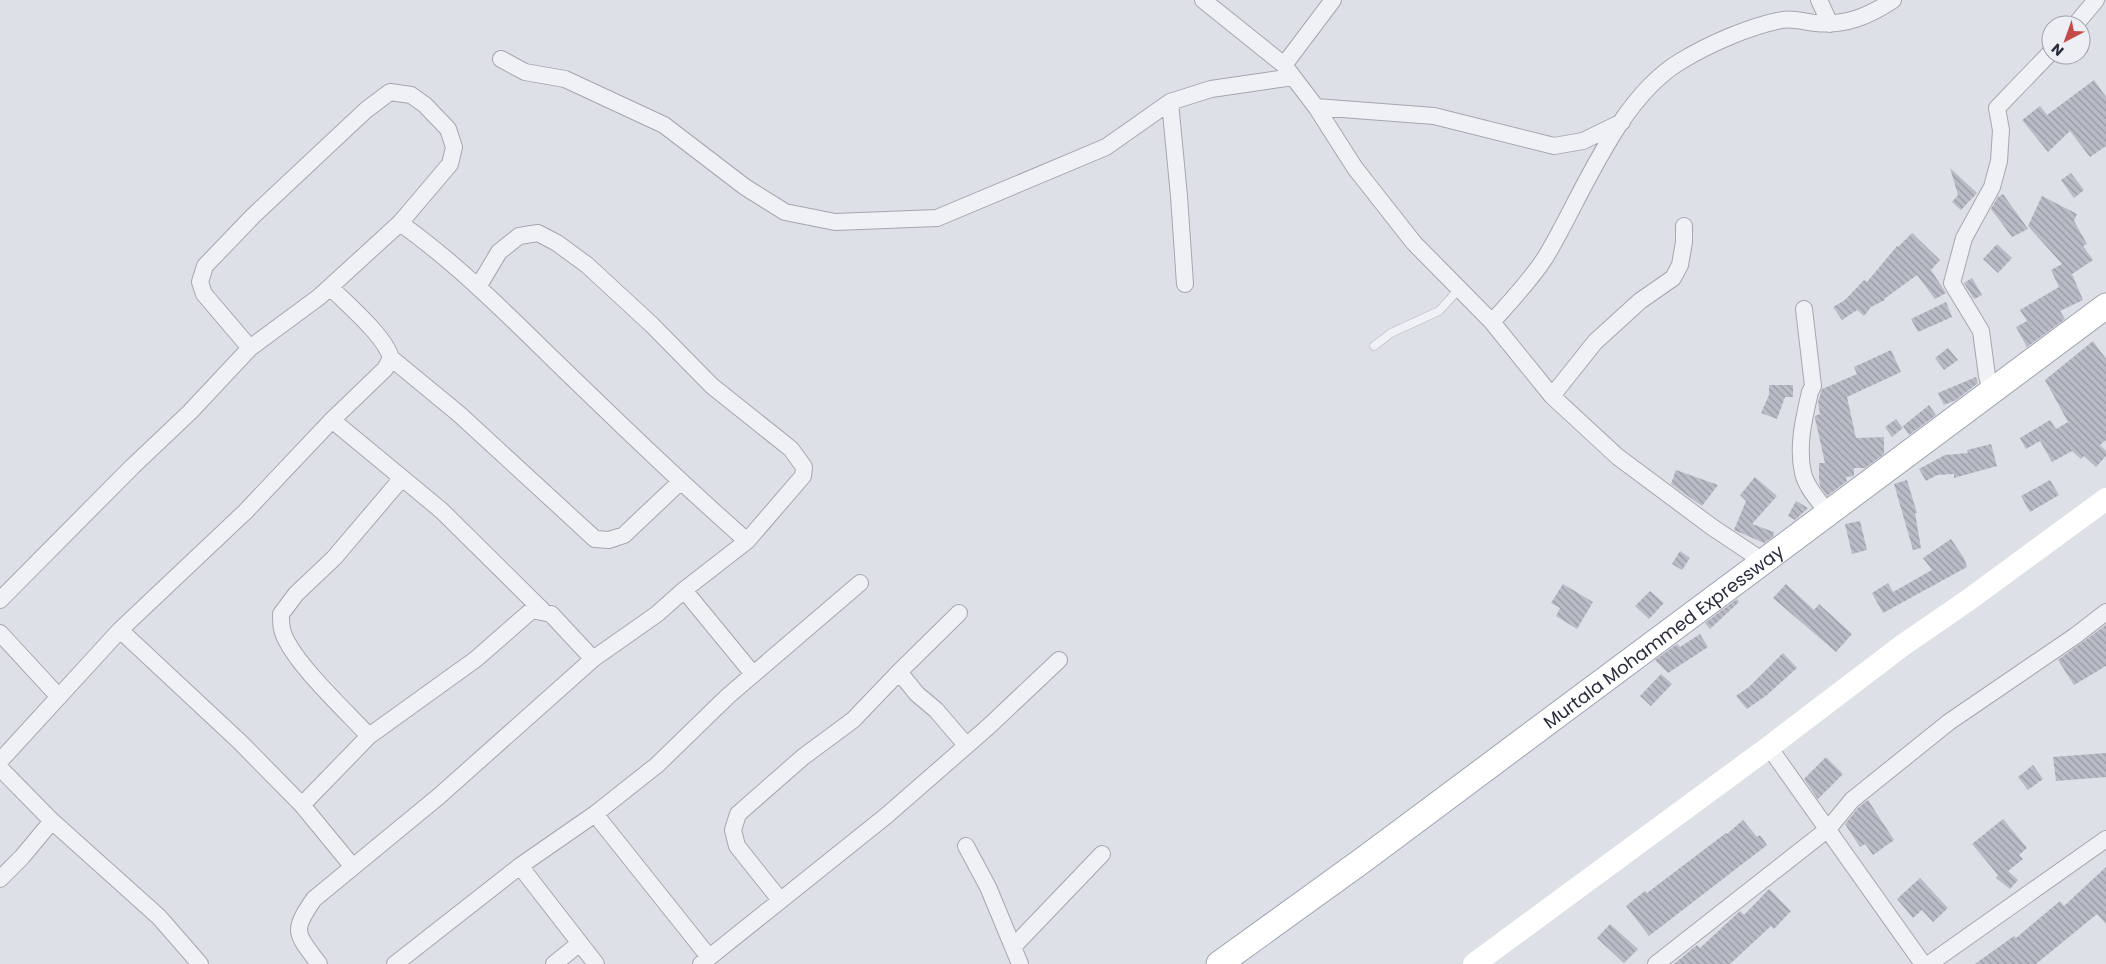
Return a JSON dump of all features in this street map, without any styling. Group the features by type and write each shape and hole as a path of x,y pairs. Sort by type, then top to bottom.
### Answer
{"main road":[{"name":"Murtala Mohammed Expressway","path":"1219,964 1363,860 2106,306"},
{"path":"1474,964 1769,747 1903,645 2106,500"}],"street":[{"path":"501,58 525,72 565,79 664,125 746,187 785,212 835,222 937,218 1106,146 1170,102 1211,89 1288,71 1334,0"},
{"path":"1819,0 1830,24"},
{"path":"1492,322 1544,259 1587,178 1622,122 1646,89 1680,62 1733,35 1784,20 1830,24 1861,18 1893,0"},
{"path":"2083,15 2096,0"},
{"path":"1209,2 1288,71 1316,106 1356,168 1414,243 1492,322 1552,396 1618,458 1712,527 1763,561"},
{"path":"1991,391 1981,331 1952,283 1964,238 1992,187 1999,161 2001,130 1997,108 2041,62"},
{"path":"0,600 132,467 190,412 250,348 319,297 400,223 450,164 454,147 448,129 411,95 390,92 366,110 253,216 205,266 200,282 204,294 250,348"},
{"path":"1170,102 1185,284"},
{"path":"1316,106 1434,116 1554,146 1583,141 1622,122"},
{"path":"400,223 433,246 478,287 680,482 747,541"},
{"path":"1552,396 1595,342 1640,301 1673,278 1680,265 1684,242 1684,226"},
{"path":"319,964 299,938 300,920 314,899 445,790 594,659 657,614 684,590 747,541 803,476 804,467 791,449 712,386 652,325 587,265 557,243 538,233 519,236 499,252 478,287"},
{"path":"330,287 389,349 391,358 459,414 595,539 609,540 624,535 680,482"},
{"path":"1804,309 1814,386 1810,392 1801,435 1803,474 1828,513"},
{"path":"0,761 120,630 245,512 332,420 385,369 391,358"},
{"path":"332,420 442,511 542,610 551,614 594,659"},
{"path":"369,736 309,672 289,646 282,630 281,614 296,594 334,558 402,478"},
{"path":"395,964 520,866 595,814 657,765 753,674 860,583"},
{"path":"684,590 753,674"},
{"path":"302,805 369,736 476,659 532,610 542,610"},
{"path":"1656,964 1828,829 1852,800 1948,722 2075,636 2106,612"},
{"path":"780,900 737,846 733,830 738,814 802,757 853,720 959,613"},
{"path":"120,630 240,742 302,805 353,867"},
{"path":"0,633 59,697"},
{"path":"595,814 705,961 886,816 1059,660"},
{"path":"899,672 918,694 936,710 966,745"},
{"path":"1769,747 1923,964"},
{"path":"0,768 52,821 159,917 200,964"},
{"path":"0,879 22,857 52,821"},
{"path":"1929,964 2106,839"},
{"path":"966,846 988,886 1020,964"},
{"path":"1013,947 1102,854"},
{"path":"520,866 596,964"},
{"path":"554,964 580,943"}],"lane":[{"path":"1374,346 1382,338 1439,310 1460,288"}],"building":[{"path":"2094,80 2106,97 2106,146 2090,157 2070,131 2048,152 2022,120 2040,106 2047,115"},
{"path":"1950,168 1977,193 1961,210 1952,202 1958,195"},
{"path":"2071,173 2084,190 2074,198 2061,180"},
{"path":"2003,194 2028,229 2012,237 1991,209 1998,197"},
{"path":"2042,196 2077,214 2074,221 2087,244 2083,246 2093,260 2072,274 2083,300 2060,311 2065,319 2027,347 2016,327 2027,321 2020,310 2059,287 2051,270 2062,264 2028,226"},
{"path":"1912,233 1940,260 1931,270 1946,293 1935,299 1917,275 1885,300 1871,307 1864,316 1857,310 1842,320 1833,307 1845,300 1864,280 1867,282 1897,246"},
{"path":"1997,244 2012,258 1998,273 1983,259"},
{"path":"1972,278 1982,295 1974,299 1964,283"},
{"path":"1946,302 1952,317 1918,332 1911,319"},
{"path":"2093,341 2106,359 2106,440 2100,445 2106,451 2106,456 2096,467 2084,456 2081,459 2072,451 2052,462 2040,441 2026,449 2020,438 2050,420 2056,429 2068,422 2045,380"},
{"path":"1948,348 1958,360 1944,370 1935,358"},
{"path":"1891,350 1901,372 1847,397 1856,438 1884,437 1884,454 1865,468 1854,468 1854,476 1846,477 1847,481 1827,496 1820,486 1819,463 1825,463 1815,418 1815,416 1820,414 1818,402 1822,389 1857,374 1854,367"},
{"path":"1976,377 1978,383 1956,400 1944,405 1938,393"},
{"path":"1769,385 1793,385 1793,397 1785,397 1777,419 1761,413 1769,395"},
{"path":"1929,405 1936,415 1909,435 1903,426"},
{"path":"1896,419 1903,428 1892,437 1885,427"},
{"path":"1991,444 1997,466 1954,478 1954,474 1937,475 1926,481 1919,469 1945,455 1968,453 1967,450"},
{"path":"1676,470 1718,485 1702,506 1671,484"},
{"path":"1755,477 1777,496 1752,524 1774,532 1773,537 1764,543 1734,530 1746,501 1740,495"},
{"path":"1907,480 1917,513 1915,513 1921,548 1913,550 1894,484"},
{"path":"2050,480 2059,495 2030,512 2021,496"},
{"path":"1796,501 1808,508 1795,520 1788,516"},
{"path":"1860,521 1867,550 1852,554 1845,524"},
{"path":"1951,539 1964,558 1967,567 1883,613 1872,593 1888,583 1893,592 1932,570 1923,558"},
{"path":"1680,551 1690,558 1682,570 1672,564"},
{"path":"1563,584 1593,602 1577,629 1556,616 1560,608 1551,603"},
{"path":"1786,584 1814,610 1819,604 1852,634 1836,652 1773,598"},
{"path":"1650,591 1664,603 1649,619 1635,606"},
{"path":"1737,599 1739,602 1710,629 1705,623"},
{"path":"2106,625 2106,666 2074,685 2058,660"},
{"path":"1700,634 1708,647 1668,673 1655,660 1677,644 1680,647"},
{"path":"1783,653 1797,668 1767,695 1747,709 1736,696 1750,686"},
{"path":"1661,674 1672,684 1651,706 1640,696"},
{"path":"2106,753 2106,777 2056,781 2053,757"},
{"path":"1826,757 1843,774 1818,799 1804,779"},
{"path":"2033,765 2043,779 2028,790 2018,777"},
{"path":"1868,800 1894,840 1873,855 1865,844 1860,847 1845,824 1859,807"},
{"path":"2003,819 2027,848 2019,855 2023,859 2008,871 2018,880 2010,889 1996,878 1998,875 1972,844"},
{"path":"1743,820 1757,837 1760,835 1767,845 1649,936 1626,906 1645,891 1647,893"},
{"path":"2106,867 2106,924 2097,914 2036,964 1975,964 2014,936 2016,938 2060,901 2064,906"},
{"path":"1920,878 1948,908 1933,922 1922,910 1913,918 1897,899"},
{"path":"1769,889 1791,911 1774,929 1771,926 1730,964 1674,964 1697,945 1700,948 1740,911 1744,915"},
{"path":"1610,924 1638,949 1624,963 1597,938"}]}
